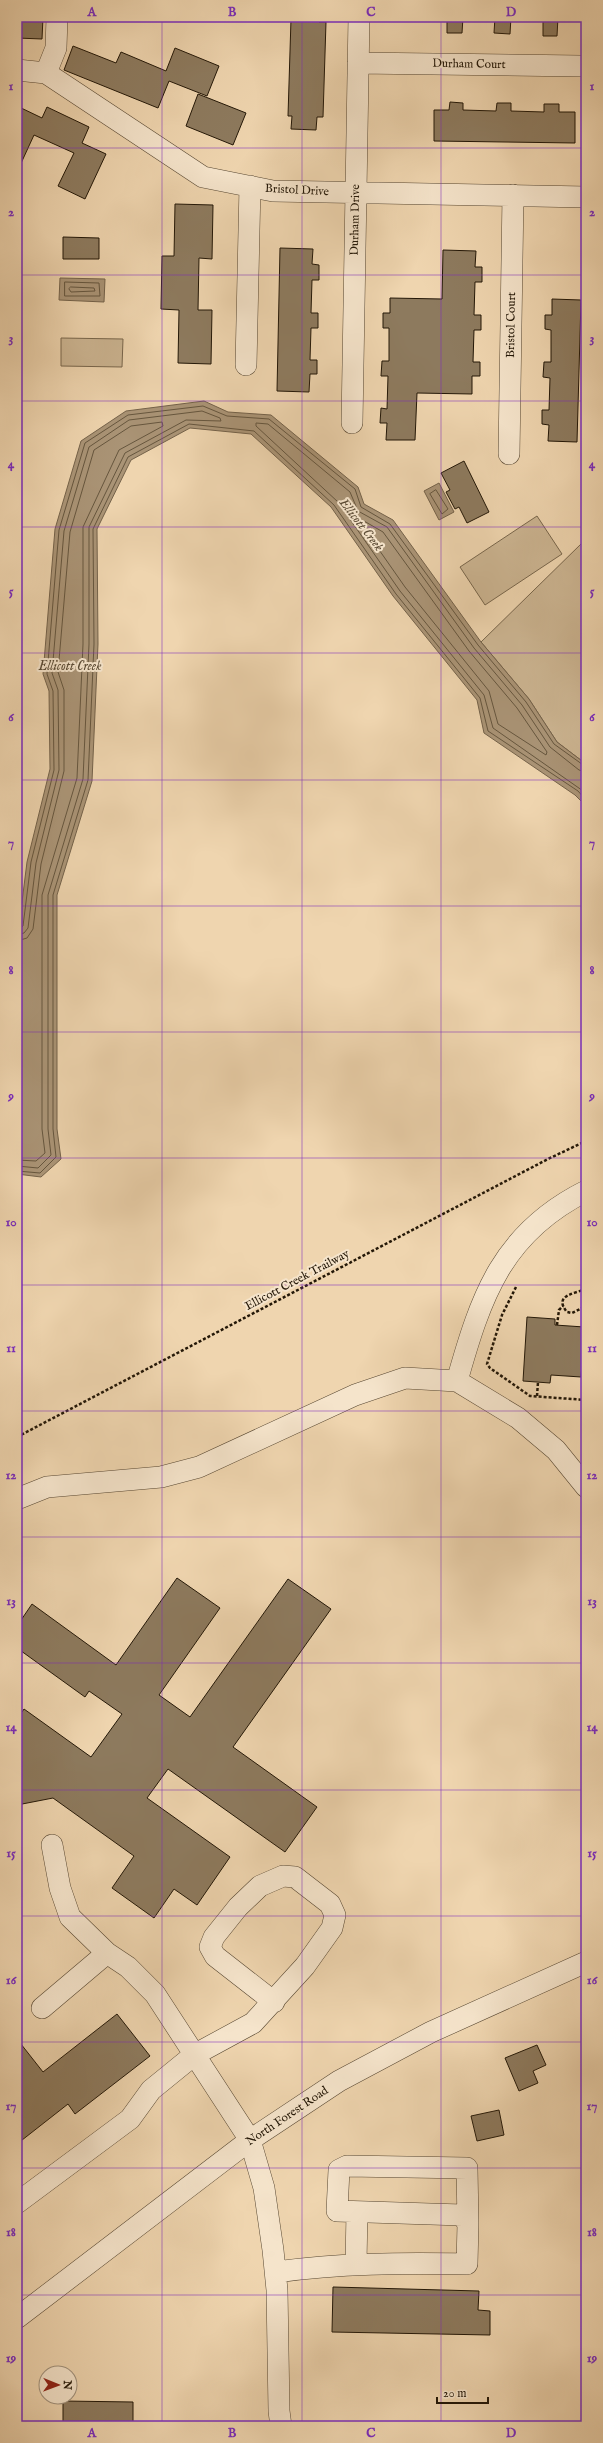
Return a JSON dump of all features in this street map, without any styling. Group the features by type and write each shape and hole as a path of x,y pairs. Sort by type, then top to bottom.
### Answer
{"street":[{"path":"46,73 56,48 58,17"},
{"name":"Durham Drive","path":"352,423 358,17"},
{"name":"Durham Court","path":"358,63 580,66"},
{"name":"Bristol Drive","path":"17,70 46,73 204,176 273,191 586,197"},
{"path":"246,365 250,186"},
{"name":"Bristol Court","path":"509,454 513,195"},
{"path":"458,1381 474,1321 496,1272 540,1220 564,1202 586,1191"},
{"path":"17,1499 47,1487 161,1477 200,1467 355,1396 405,1378 458,1381 518,1418 556,1450 586,1487"},
{"path":"52,1845 60,1888 70,1917 107,1954 128,1967 155,1994 250,2140 264,2188 276,2272 279,2411 281,2426"},
{"path":"17,2203 130,2119 151,2090 194,2055 253,2023 274,2002 305,1966 332,1928 335,1915 330,1904 295,1877 283,1876 260,1886 238,1907 214,1937 210,1947 216,1956 274,2002"},
{"path":"42,2008 107,1954"},
{"name":"North Forest Road","path":"17,2318 250,2140 339,2081 382,2057 583,1970"},
{"path":"276,2272 356,2264 467,2264 468,2224 467,2168 347,2166 339,2170 337,2211 462,2216 468,2224"},
{"path":"356,2264 357,2212"}],"path":[{"name":"Ellicott Creek Trailway","path":"17,1437 548,1158 586,1141"},
{"path":"516,1287 502,1315 487,1364 490,1368 530,1396 585,1400 586,1385"},
{"path":"557,1325 559,1310 563,1305 564,1299 568,1294 586,1288"},
{"path":"563,1305 567,1312 572,1313 586,1306"},
{"path":"537,1396 538,1382"}],"shaded area":[{"path":"61,338 123,339 122,367 61,366"},
{"path":"537,516 562,554 485,605 460,567"},
{"path":"586,533 586,764 557,742 529,699 481,642 582,543"}],"water":[{"path":"60,278 105,279 104,302 59,300"},
{"name":"Ellicott Creek","path":"204,401 228,412 271,415 358,487 364,504 393,520 481,642 529,699 557,742 586,764 586,806 575,795 484,733 477,700 393,596 331,507 251,434 190,428 131,460 97,529 98,644 92,781 57,895 57,1129 61,1159 41,1177 17,1174 17,942 27,862 50,769 49,691 43,674 55,529 81,441 126,411"},
{"path":"439,483 454,512 439,520 424,491"}],"building":[{"path":"17,17 43,17 42,39 17,38"},
{"path":"294,17 319,17 319,22 326,22 323,117 317,117 316,130 291,129 292,116 288,116 291,19"},
{"path":"447,17 463,17 462,33 447,33"},
{"path":"495,17 511,17 510,34 494,33"},
{"path":"543,17 558,17 557,36 543,36"},
{"path":"73,46 116,63 121,52 166,71 175,48 219,66 207,96 169,81 158,108 64,70"},
{"path":"198,94 246,113 233,145 186,126"},
{"path":"450,102 463,103 463,110 496,111 497,103 511,103 511,111 544,112 544,104 559,104 559,112 575,112 575,143 434,141 434,110 449,110"},
{"path":"17,106 42,118 47,107 89,127 82,143 106,154 85,199 58,186 74,153 34,135 17,172"},
{"path":"175,204 213,205 212,259 199,258 198,310 212,310 211,364 178,363 179,310 161,309 162,256 174,256"},
{"path":"63,237 99,238 99,259 63,259"},
{"path":"280,248 313,249 312,264 319,265 319,280 312,280 311,313 318,313 318,328 311,328 310,360 317,360 317,374 310,374 309,392 277,391"},
{"path":"443,250 476,251 475,267 482,267 482,282 475,282 474,315 481,315 481,330 474,330 473,362 480,362 480,376 472,376 472,394 417,393 415,440 386,440 387,423 380,423 381,408 387,409 388,376 381,376 382,361 389,361 389,328 383,328 383,313 390,313 390,298 442,299"},
{"path":"552,299 581,300 577,442 548,441 549,425 542,424 542,410 549,410 550,378 543,377 544,362 551,362 551,330 545,329 545,315 552,315"},
{"path":"464,461 489,512 467,523 459,507 455,509 446,492 450,490 441,473"},
{"path":"527,1317 555,1319 555,1325 584,1327 583,1335 586,1335 586,1364 582,1364 581,1377 551,1375 550,1383 523,1381"},
{"path":"177,1578 220,1608 159,1695 190,1717 288,1579 331,1609 233,1747 317,1807 285,1852 168,1769 147,1798 230,1857 197,1905 174,1889 154,1918 112,1888 134,1856 53,1798 17,1805 17,1719 24,1709 91,1757 122,1714 89,1691 85,1697 17,1648 17,1626 32,1604 116,1665"},
{"path":"117,2014 150,2056 75,2114 68,2104 17,2144 17,2039 43,2072"},
{"path":"537,2045 546,2065 533,2071 538,2083 519,2091 505,2058"},
{"path":"499,2110 504,2135 477,2141 471,2116"},
{"path":"333,2287 479,2291 478,2310 490,2311 490,2335 332,2332"},
{"path":"78,2401 133,2402 133,2426 63,2426 63,2405 78,2405"}]}
